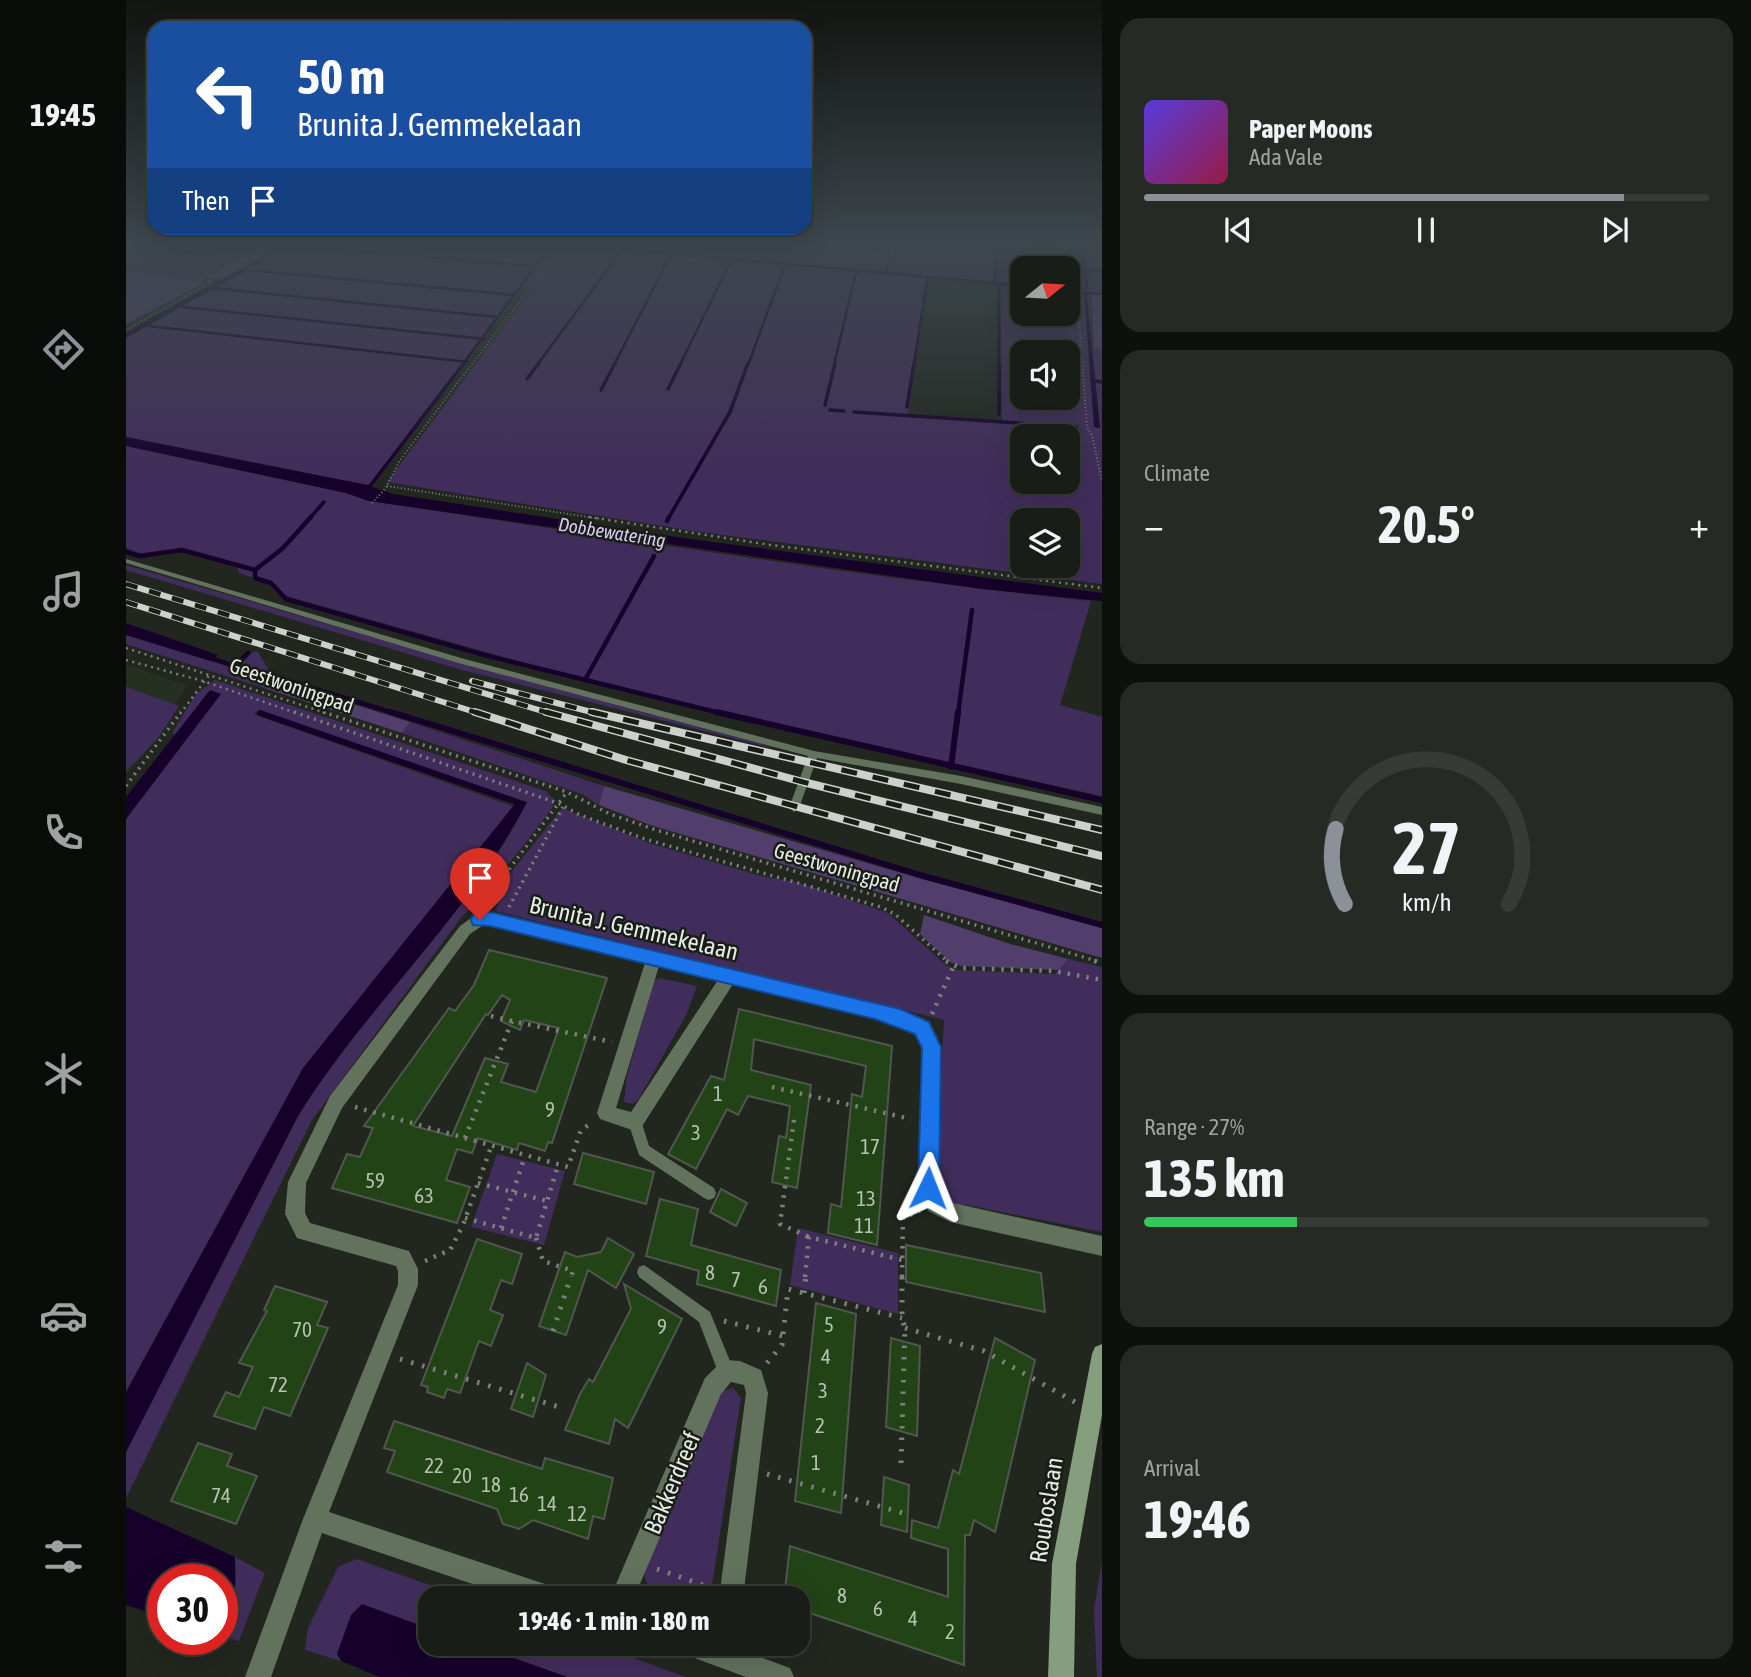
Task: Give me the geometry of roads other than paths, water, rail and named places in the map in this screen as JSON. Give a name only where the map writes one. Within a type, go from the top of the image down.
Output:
[{"type":"street","name":"Brunita J. Gemmekelaan","points":[[315,1519],[408,1285],[408,1269],[402,1258],[304,1231],[295,1214],[297,1182],[337,1102],[465,930],[480,920],[495,921],[900,1017],[922,1028],[932,1047],[928,1188],[935,1204],[950,1212],[1102,1246]]},
{"type":"street","points":[[654,958],[606,1113],[635,1122],[729,976]]},
{"type":"street","name":"Rouboslaan","points":[[1061,1677],[1064,1564],[1102,1354]]},
{"type":"street","points":[[726,1371],[740,1372],[753,1378],[757,1393],[732,1586]]},
{"type":"street","name":"Bakkerdreef","points":[[627,1586],[713,1387],[726,1371]]},
{"type":"street","points":[[258,1677],[315,1519],[515,1586]]},
{"type":"street","points":[[738,1656],[781,1677]]},
{"type":"lane","points":[[126,561],[458,660],[814,754],[961,780],[1102,811]]},
{"type":"lane","points":[[794,808],[814,754]]},
{"type":"lane","points":[[635,1122],[644,1150],[709,1193]]},
{"type":"lane","points":[[644,1272],[705,1317],[726,1371]]},
{"type":"water","points":[[146,321],[156,321],[126,338],[126,333]]},
{"type":"water","points":[[1086,321],[1090,321],[1100,428],[1094,427]]},
{"type":"water","name":"Dobbewatering","points":[[126,437],[367,485],[393,494],[690,539],[1102,593],[1102,601],[982,589],[369,501],[346,493],[126,446]]},
{"type":"water","points":[[126,623],[218,655],[211,661],[126,635]]},
{"type":"water","points":[[210,690],[221,694],[126,819],[126,797]]},
{"type":"water","points":[[518,800],[527,802],[475,885],[354,1037],[298,1116],[126,1452],[126,1392],[303,1068]]},
{"type":"water","points":[[126,1507],[235,1557],[235,1564],[147,1564],[147,1612],[126,1605]]},
{"type":"water","points":[[362,1604],[418,1625],[418,1656],[508,1656],[567,1677],[380,1677],[341,1661],[337,1654],[351,1615]]},
{"type":"waterway","points":[[317,321],[482,339]]},
{"type":"waterway","points":[[482,339],[495,321]]},
{"type":"waterway","points":[[537,365],[569,321]]},
{"type":"waterway","points":[[614,365],[636,321]]},
{"type":"waterway","points":[[680,365],[701,321]]},
{"type":"waterway","points":[[748,365],[764,321]]},
{"type":"waterway","points":[[834,365],[844,321]]},
{"type":"waterway","points":[[914,365],[921,321]]},
{"type":"waterway","points":[[999,321],[999,414]]},
{"type":"waterway","points":[[149,326],[465,362]]},
{"type":"waterway","points":[[465,362],[482,339]]},
{"type":"waterway","points":[[462,365],[465,362]]},
{"type":"waterway","points":[[370,486],[464,363]]},
{"type":"waterway","points":[[527,379],[539,363]]},
{"type":"waterway","points":[[601,390],[615,363]]},
{"type":"waterway","points":[[668,519],[730,412],[748,363]]},
{"type":"waterway","points":[[825,405],[835,363]]},
{"type":"waterway","points":[[907,407],[914,363]]},
{"type":"waterway","points":[[668,389],[680,365]]},
{"type":"waterway","points":[[1095,381],[1102,382]]},
{"type":"waterway","points":[[830,410],[844,411]]},
{"type":"waterway","points":[[854,412],[1032,424]]},
{"type":"waterway","points":[[309,519],[324,502]]},
{"type":"waterway","points":[[255,570],[282,549],[311,517]]},
{"type":"waterway","points":[[126,552],[139,556],[182,550],[255,570]]},
{"type":"waterway","name":"Dobbewatering","points":[[585,680],[654,556]]},
{"type":"waterway","points":[[255,570],[255,578],[271,583],[286,599],[488,656],[585,680]]},
{"type":"waterway","points":[[958,714],[972,610]]},
{"type":"waterway","points":[[214,659],[234,666],[248,653]]},
{"type":"waterway","points":[[276,677],[397,714]]},
{"type":"waterway","points":[[585,680],[724,714]]},
{"type":"waterway","points":[[391,712],[920,875],[1102,925]]},
{"type":"waterway","points":[[716,712],[951,766]]},
{"type":"waterway","points":[[951,766],[958,712]]},
{"type":"waterway","points":[[263,714],[260,713],[517,802]]},
{"type":"waterway","points":[[951,766],[1102,800]]},
{"type":"railway","points":[[126,584],[552,714]]},
{"type":"railway","points":[[126,602],[481,714]]},
{"type":"railway","points":[[472,681],[599,714]]},
{"type":"railway","points":[[475,712],[626,760],[1102,890]]},
{"type":"railway","points":[[546,712],[803,782],[1102,856]]},
{"type":"railway","points":[[592,712],[1102,830]]}]
